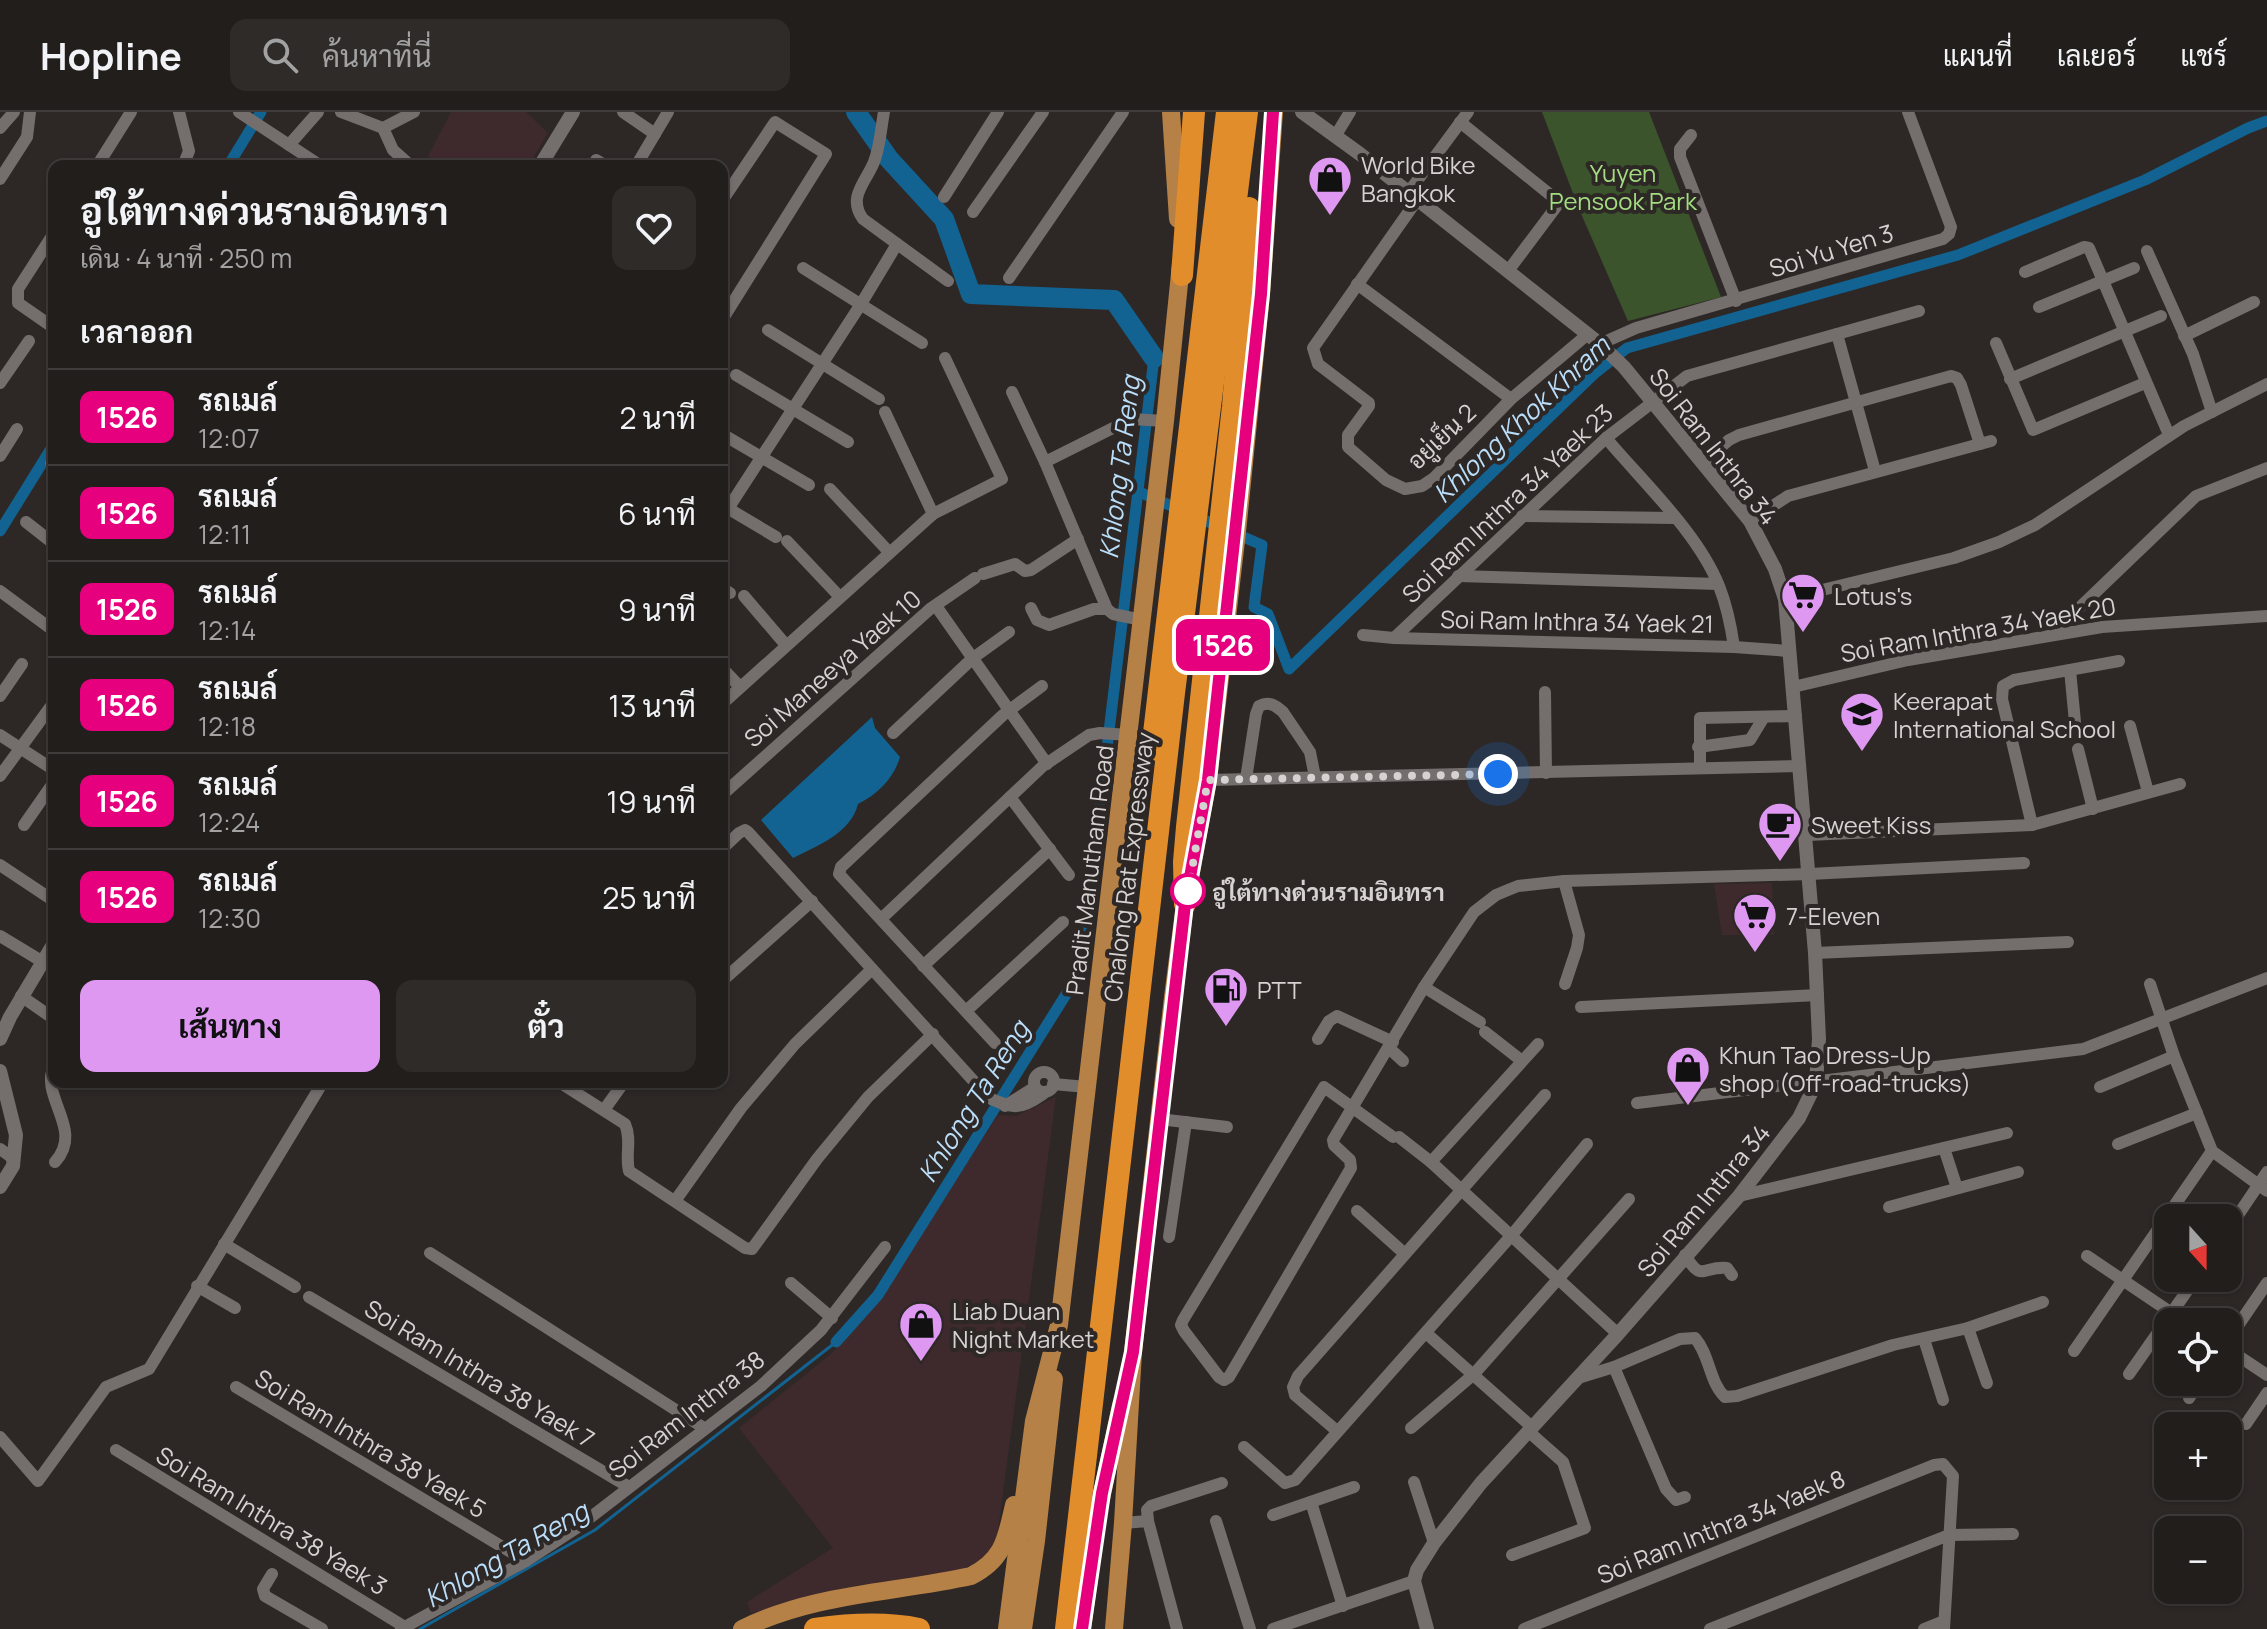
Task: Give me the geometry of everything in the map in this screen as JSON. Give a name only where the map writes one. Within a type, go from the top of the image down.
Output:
[{"type":"highway","points":[[1182,275],[1194,112]]},
{"type":"highway","name":"Chalong Rat Expressway","points":[[1051,1629],[1227,112]]},
{"type":"highway","points":[[1185,904],[1187,827],[1233,406],[1254,150],[1248,112]]},
{"type":"highway","name":"Chalong Rat Expressway","points":[[1066,1629],[1174,693],[1248,112]]},
{"type":"highway","points":[[815,1629],[870,1624],[919,1629]]},
{"type":"main road","name":"Pradit Manutham Road","points":[[1007,1629],[1034,1421],[1059,1325],[1087,1087],[1114,734],[1156,502],[1161,457],[1159,421],[1182,275],[1171,112]]},
{"type":"main road","points":[[1114,1629],[1133,1352],[1185,904],[1208,780],[1236,538],[1261,294],[1274,112]]},
{"type":"main road","points":[[1161,457],[1183,426],[1202,419],[1212,420],[1223,427],[1244,462]]},
{"type":"main road","points":[[1023,1629],[1036,1541],[1059,1325]]},
{"type":"main road","points":[[1082,1629],[1103,1487],[1133,1352]]},
{"type":"main road","points":[[742,1629],[757,1621],[815,1603],[853,1594],[952,1580],[971,1576],[988,1567],[1000,1552],[1006,1534],[1034,1421]]},
{"type":"street","points":[[0,128],[14,112]]},
{"type":"street","points":[[0,179],[27,137],[30,112]]},
{"type":"street","points":[[101,160],[131,112]]},
{"type":"street","points":[[179,112],[189,151],[185,160]]},
{"type":"street","points":[[239,112],[312,160]]},
{"type":"street","points":[[289,145],[318,112]]},
{"type":"street","points":[[341,112],[383,128],[393,150],[404,160]]},
{"type":"street","points":[[383,128],[414,112]]},
{"type":"street","points":[[544,160],[573,112]]},
{"type":"street","points":[[623,112],[655,134]]},
{"type":"street","points":[[640,160],[668,112]]},
{"type":"street","points":[[884,112],[874,161],[858,191],[857,210],[863,219],[948,281]]},
{"type":"street","points":[[944,197],[998,112]]},
{"type":"street","points":[[973,212],[1043,112]]},
{"type":"street","points":[[1009,278],[1123,112]]},
{"type":"street","name":"Soi Ram Inthra 34","points":[[1302,112],[1336,135],[1605,348],[1750,521],[1775,569],[1785,599],[1810,874],[1818,995],[1818,1062],[1816,1083],[1799,1118],[1739,1196],[1481,1483],[1434,1543],[1417,1570],[1414,1581]]},
{"type":"street","points":[[1336,135],[1350,112]]},
{"type":"street","name":"Soi Yu Yen 3","points":[[1605,348],[1636,328],[1943,239],[1951,227],[1908,112]]},
{"type":"street","points":[[1508,271],[1556,203],[1464,117],[1357,284],[1511,399],[1588,334]]},
{"type":"street","points":[[728,192],[775,122],[826,154],[728,310]]},
{"type":"street","points":[[1691,135],[1680,149],[1681,160],[1736,301]]},
{"type":"street","points":[[48,242],[16,297],[18,303],[48,324]]},
{"type":"street","points":[[728,505],[793,411],[897,244]]},
{"type":"street","points":[[2025,272],[2089,248],[2169,435]]},
{"type":"street","points":[[2147,251],[2193,354],[2212,412]]},
{"type":"street","points":[[803,268],[922,343]]},
{"type":"street","points":[[2039,307],[2134,268]]},
{"type":"street","name":"อยู่เย็น 2","points":[[1357,284],[1313,348],[1318,364],[1369,403],[1348,435],[1348,447],[1386,480],[1399,488],[1411,489],[1428,483],[1511,399]]},
{"type":"street","points":[[2184,336],[2254,302]]},
{"type":"street","name":"Soi Ram Inthra 34 Yaek 23","points":[[1394,638],[1606,438],[1687,376],[1919,311]]},
{"type":"street","points":[[2010,379],[2161,316]]},
{"type":"street","points":[[768,330],[879,399]]},
{"type":"street","points":[[1837,334],[1875,471]]},
{"type":"street","points":[[0,383],[29,341]]},
{"type":"street","points":[[1996,343],[2033,430],[2145,383]]},
{"type":"street","points":[[728,698],[933,514],[1002,479],[945,358]]},
{"type":"street","points":[[736,375],[848,442]]},
{"type":"street","points":[[1703,462],[1739,435],[1951,376],[1957,378],[1986,442],[1788,496],[1750,521]]},
{"type":"street","points":[[1785,599],[1954,558],[1999,542],[2035,525],[2169,435],[2267,384]]},
{"type":"street","points":[[1012,392],[1110,612]]},
{"type":"street","points":[[885,412],[933,514]]},
{"type":"street","points":[[1045,462],[1131,419],[1159,421]]},
{"type":"street","points":[[0,456],[17,429]]},
{"type":"street","points":[[728,438],[809,485]]},
{"type":"street","points":[[1606,438],[1697,547],[1718,584],[1729,614],[1734,647]]},
{"type":"street","points":[[2052,634],[2196,496],[2267,468]]},
{"type":"street","points":[[830,489],[889,552]]},
{"type":"street","points":[[728,513],[781,539],[839,596]]},
{"type":"street","points":[[1522,516],[1674,518]]},
{"type":"street","points":[[26,522],[48,539]]},
{"type":"street","name":"Soi Maneeya Yaek 10","points":[[728,790],[936,606],[979,576],[1015,564],[1025,571],[1031,570],[1078,539]]},
{"type":"street","points":[[1458,576],[1718,584]]},
{"type":"street","points":[[1,594],[48,627]]},
{"type":"street","points":[[744,596],[785,644]]},
{"type":"street","points":[[936,606],[1047,764]]},
{"type":"street","points":[[1031,608],[1037,620],[1049,625],[1057,625],[1094,609],[1136,619]]},
{"type":"street","name":"Soi Ram Inthra 34 Yaek 20","points":[[1793,687],[1908,660],[2052,634],[2102,627],[2267,616]]},
{"type":"street","points":[[893,733],[973,658],[1009,632]]},
{"type":"street","name":"Soi Ram Inthra 34 Yaek 21","points":[[1363,635],[1789,651]]},
{"type":"street","points":[[2032,825],[2001,692],[2003,686],[2014,680],[2119,661]]},
{"type":"street","points":[[0,696],[22,664]]},
{"type":"street","points":[[2070,670],[2075,722]]},
{"type":"street","points":[[728,674],[740,687]]},
{"type":"street","points":[[995,1043],[839,874],[841,867],[1008,711],[1042,686]]},
{"type":"street","points":[[1545,692],[1546,773]]},
{"type":"street","points":[[1246,779],[1256,714],[1259,706],[1265,703],[1283,712],[1310,752],[1315,777]]},
{"type":"street","points":[[0,776],[48,710]]},
{"type":"street","points":[[1700,767],[1700,718],[1796,716]]},
{"type":"street","points":[[1698,747],[1750,740],[1764,717]]},
{"type":"street","points":[[2130,726],[2148,792]]},
{"type":"street","points":[[881,919],[1047,764],[1089,735],[1114,734]]},
{"type":"street","points":[[0,735],[48,766]]},
{"type":"street","points":[[2078,749],[2093,809]]},
{"type":"street","points":[[1208,780],[1800,766]]},
{"type":"street","points":[[1807,835],[2032,825],[2180,784]]},
{"type":"street","points":[[24,825],[48,791]]},
{"type":"street","points":[[1010,797],[1069,875]]},
{"type":"street","points":[[728,843],[745,830],[989,1098],[1010,1107],[1039,1090],[1050,1090],[1052,1076],[1043,1071],[1036,1075],[1039,1090]]},
{"type":"street","points":[[923,966],[1050,849]]},
{"type":"street","points":[[1618,1334],[1431,1162],[1396,1137],[1352,1107],[1324,1087],[1181,1325],[1219,1377],[1224,1380],[1229,1377],[1351,1168],[1349,1158],[1333,1141],[1352,1107],[1391,1045],[1424,987],[1474,912],[1496,895],[1518,886],[1564,881],[1810,874],[2024,863]]},
{"type":"street","points":[[0,865],[48,897]]},
{"type":"street","points":[[1564,881],[1579,935],[1565,984]]},
{"type":"street","points":[[728,976],[812,901]]},
{"type":"street","points":[[966,1011],[1063,922]]},
{"type":"street","points":[[0,936],[43,962]]},
{"type":"street","points":[[1815,953],[2068,942]]},
{"type":"street","points":[[0,1038],[21,996],[48,953]]},
{"type":"street","points":[[675,1201],[750,1097],[795,1044],[872,969]]},
{"type":"street","points":[[1637,1103],[2083,1049],[2267,978]]},
{"type":"street","points":[[2150,984],[2174,1056],[2212,1151],[2262,1188]]},
{"type":"street","points":[[1424,987],[1483,1027],[1522,1061]]},
{"type":"street","points":[[1581,1007],[1818,995]]},
{"type":"street","points":[[21,996],[48,1015]]},
{"type":"street","points":[[1318,1039],[1329,1021],[1337,1016],[1391,1045],[1403,1061]]},
{"type":"street","points":[[569,1088],[625,1124],[629,1171],[745,1248],[752,1249],[817,1159],[851,1118],[933,1034]]},
{"type":"street","points":[[1431,1162],[1538,1044]]},
{"type":"street","points":[[2100,1087],[2174,1056]]},
{"type":"street","points":[[0,1071],[16,1135],[13,1166],[0,1187]]},
{"type":"street","points":[[1053,1084],[1087,1087]]},
{"type":"street","points":[[53,1088],[66,1133],[66,1146],[55,1162]]},
{"type":"street","points":[[0,1437],[38,1481],[106,1387],[149,1369],[319,1088]]},
{"type":"street","points":[[604,1110],[620,1088]]},
{"type":"street","points":[[1337,1431],[1295,1395],[1293,1387],[1298,1376],[1545,1095]]},
{"type":"street","points":[[2118,1144],[2197,1113]]},
{"type":"street","points":[[1159,1119],[1227,1127]]},
{"type":"street","points":[[1169,1237],[1186,1122]]},
{"type":"street","points":[[1739,1196],[2007,1133]]},
{"type":"street","points":[[1244,1447],[1290,1484],[1511,1236],[1587,1144]]},
{"type":"street","points":[[1944,1148],[1957,1188]]},
{"type":"street","points":[[0,1149],[14,1159]]},
{"type":"street","points":[[2074,1351],[2212,1151]]},
{"type":"street","points":[[1889,1207],[2018,1172]]},
{"type":"street","points":[[2242,1213],[2262,1188],[2267,1172]]},
{"type":"street","points":[[1411,1428],[1474,1374],[1629,1199]]},
{"type":"street","points":[[1357,1211],[1405,1254]]},
{"type":"street","points":[[224,1244],[295,1287]]},
{"type":"street","name":"Soi Ram Inthra 38","points":[[403,1628],[526,1561],[578,1527],[761,1386],[832,1318],[885,1247]]},
{"type":"street","points":[[430,1253],[704,1428]]},
{"type":"street","points":[[1685,1255],[1700,1273],[1722,1267],[1732,1275]]},
{"type":"street","points":[[2087,1256],[2164,1308]]},
{"type":"street","points":[[791,1283],[832,1318]]},
{"type":"street","points":[[2242,1320],[2267,1283]]},
{"type":"street","points":[[197,1286],[235,1308]]},
{"type":"street","name":"Soi Ram Inthra 38 Yaek 7","points":[[309,1297],[629,1487]]},
{"type":"street","points":[[1578,1378],[1614,1367],[1680,1339],[1695,1338],[1702,1346],[1718,1390],[1725,1397],[1737,1396],[1893,1345],[1968,1328],[2043,1302]]},
{"type":"street","points":[[1968,1328],[1987,1383]]},
{"type":"street","points":[[1426,1333],[1474,1374],[1563,1462],[1585,1528],[1512,1555]]},
{"type":"street","points":[[1924,1339],[1943,1400]]},
{"type":"street","points":[[2129,1374],[2154,1340]]},
{"type":"street","points":[[2242,1358],[2267,1375]]},
{"type":"street","points":[[1614,1367],[1666,1489],[1676,1500],[1685,1497]]},
{"type":"street","name":"Soi Ram Inthra 38 Yaek 5","points":[[236,1387],[526,1561]]},
{"type":"street","points":[[2246,1424],[2267,1393]]},
{"type":"street","name":"Soi Ram Inthra 38 Yaek 3","points":[[116,1450],[403,1628]]},
{"type":"street","name":"Soi Ram Inthra 34 Yaek 8","points":[[1524,1629],[1934,1465],[1943,1464],[1953,1476],[1949,1535]]},
{"type":"street","points":[[1414,1482],[1434,1543]]},
{"type":"street","points":[[1177,1629],[1147,1510],[1151,1506],[1222,1483]]},
{"type":"street","points":[[1273,1515],[1354,1487]]},
{"type":"street","points":[[1311,1502],[1343,1606]]},
{"type":"street","points":[[1123,1523],[1148,1521]]},
{"type":"street","points":[[1216,1521],[1250,1629]]},
{"type":"street","points":[[1710,1629],[1949,1535],[2013,1534]]},
{"type":"street","points":[[1924,1629],[1944,1625],[1949,1535]]},
{"type":"street","points":[[272,1574],[263,1589],[265,1596],[322,1629]]},
{"type":"street","points":[[1273,1629],[1414,1581],[1427,1629]]},
{"type":"shaded area","points":[[451,112],[526,112],[548,133],[532,160],[434,160],[428,156]]},
{"type":"shaded area","points":[[1772,883],[1774,935],[1722,935],[1714,884]]},
{"type":"shaded area","name":"Liab Duan Night Market","points":[[1056,1097],[996,1545],[987,1560],[971,1569],[820,1594],[751,1613],[747,1602],[833,1548],[739,1428],[831,1354],[880,1301],[998,1115],[1016,1116]]},
{"type":"green space","name":"Yuyen Pensook Park","points":[[1542,112],[1649,112],[1721,297],[1628,321],[1579,209]]},
{"type":"water","points":[[872,717],[875,728],[900,757],[894,772],[878,790],[858,804],[841,831],[793,858],[761,820]]},
{"type":"waterway","points":[[232,160],[261,112]]},
{"type":"waterway","points":[[856,112],[889,159],[944,219],[971,294],[1114,300],[1154,358]]},
{"type":"waterway","name":"Khlong Khok Khram","points":[[1137,491],[1262,545],[1254,607],[1268,614],[1289,669],[1594,374],[1627,348],[1958,255],[2145,180],[2267,121]]},
{"type":"waterway","name":"Khlong Ta Reng","points":[[836,1342],[878,1295],[1080,972],[1154,358]]},
{"type":"waterway","points":[[0,531],[48,454]]},
{"type":"waterway","name":"Khlong Ta Reng","points":[[420,1629],[595,1530],[836,1342]]},
{"type":"bus line","name":"1526","points":[[1082,1629],[1105,1474],[1133,1352],[1185,904],[1208,780],[1261,294],[1273,112]]},
{"type":"place","name":"World Bike Bangkok","points":[[1330,217]]},
{"type":"place","name":"Lotus's","points":[[1803,634]]},
{"type":"place","name":"Keerapat International School","points":[[1862,753]]},
{"type":"place","name":"Sweet Kiss","points":[[1780,863]]},
{"type":"place","name":"อู่ใต้ทางด่วนรามอินทรา","points":[[1188,891]]},
{"type":"place","name":"7-Eleven","points":[[1755,954]]},
{"type":"place","name":"PTT","points":[[1226,1028]]},
{"type":"place","name":"Khun Tao Dress-Up shop (Off-road-trucks)","points":[[1688,1107]]},
{"type":"place","name":"Liab Duan Night Market","points":[[921,1363]]},
{"type":"route","points":[[1188,891],[1208,780],[1498,774]]}]
